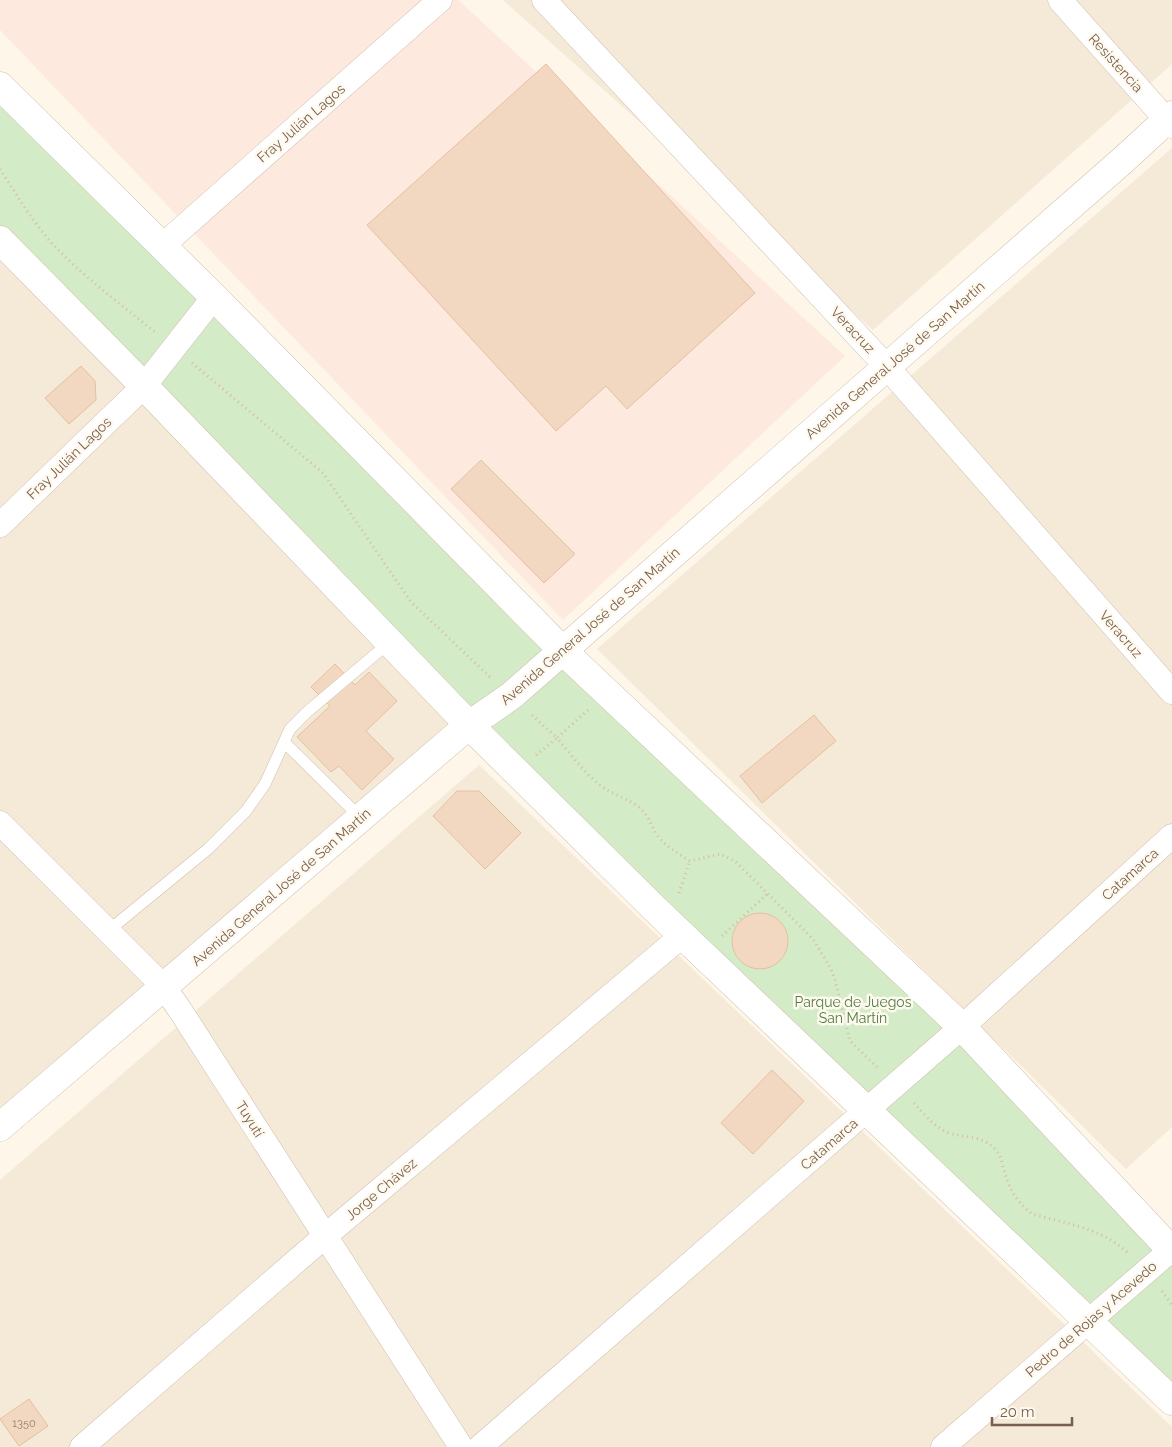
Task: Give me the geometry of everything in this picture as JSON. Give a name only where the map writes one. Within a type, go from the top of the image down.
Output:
[{"type":"main road","points":[[0,86],[214,298],[563,651],[962,1027],[1172,1250]]},
{"type":"main road","name":"Avenida General José de San Martín","points":[[0,1127],[469,725],[511,696],[1170,120]]},
{"type":"main road","points":[[0,240],[144,386],[469,725],[683,935],[1172,1401]]},
{"type":"street","name":"Fray Julián Lagos","points":[[162,246],[440,0]]},
{"type":"street","name":"Veracruz","points":[[544,0],[887,367],[1172,692]]},
{"type":"street","name":"Resistencia","points":[[1060,0],[1170,120]]},
{"type":"street","name":"Fray Julián Lagos","points":[[0,525],[144,386],[214,298]]},
{"type":"street","name":"Tuyutí","points":[[0,823],[164,987],[460,1447]]},
{"type":"street","name":"Catamarca","points":[[480,1447],[897,1085],[1172,836]]},
{"type":"street","name":"Jorge Chávez","points":[[82,1447],[324,1237],[683,935]]},
{"type":"street","name":"Pedro de Rojas y Acevedo","points":[[944,1447],[1172,1250]]},
{"type":"lane","points":[[108,931],[208,849],[246,811],[264,784],[290,729],[307,712],[390,642]]},
{"type":"lane","points":[[284,742],[362,818]]},
{"type":"path","points":[[0,169],[30,216],[50,241],[79,269],[323,473],[411,602],[557,738],[600,786],[619,798],[639,807],[650,819],[656,834],[667,846],[690,861],[720,854],[734,860],[813,939],[835,980],[850,1041],[897,1085],[934,1125],[949,1133],[984,1140],[996,1149],[1002,1159],[1007,1182],[1015,1197],[1025,1209],[1032,1214],[1089,1228],[1107,1237],[1147,1271],[1172,1305]]},
{"type":"path","points":[[557,738],[607,692]]},
{"type":"path","points":[[678,895],[690,861]]},
{"type":"path","points":[[720,937],[767,894]]},
{"type":"shaded area","points":[[0,0],[458,0],[845,356],[563,620],[0,30]]},
{"type":"shaded area","points":[[503,0],[1172,0],[1172,64],[873,330]]},
{"type":"shaded area","points":[[1172,148],[1172,1127],[1126,1169],[597,649]]},
{"type":"shaded area","points":[[0,253],[469,725],[0,1131]]},
{"type":"shaded area","points":[[479,765],[1172,1427],[1172,1447],[0,1447],[0,1180]]},
{"type":"green space","name":"Parque de Juegos San Martín","points":[[0,86],[1172,1251],[1172,1401],[656,910],[0,240]]},
{"type":"building","points":[[546,64],[755,293],[627,409],[606,386],[556,431],[367,225]]},
{"type":"building","points":[[81,366],[95,381],[96,400],[69,424],[45,398]]},
{"type":"building","points":[[481,460],[575,554],[544,583],[451,489]]},
{"type":"building","points":[[335,664],[355,685],[369,672],[397,701],[366,731],[394,759],[362,790],[339,766],[331,772],[297,737],[330,706],[311,687]]},
{"type":"building","points":[[814,715],[836,741],[762,803],[740,776]]},
{"type":"building","points":[[457,791],[479,791],[521,833],[485,869],[433,816]]},
{"type":"building","points":[[760,913],[771,915],[780,921],[786,930],[788,941],[786,952],[780,961],[771,967],[760,969],[749,967],[740,961],[734,952],[732,941],[734,930],[740,921],[749,915]]},
{"type":"building","points":[[772,1070],[804,1101],[753,1154],[721,1123]]},
{"type":"building","points":[[29,1399],[48,1426],[19,1446],[0,1419]]}]
